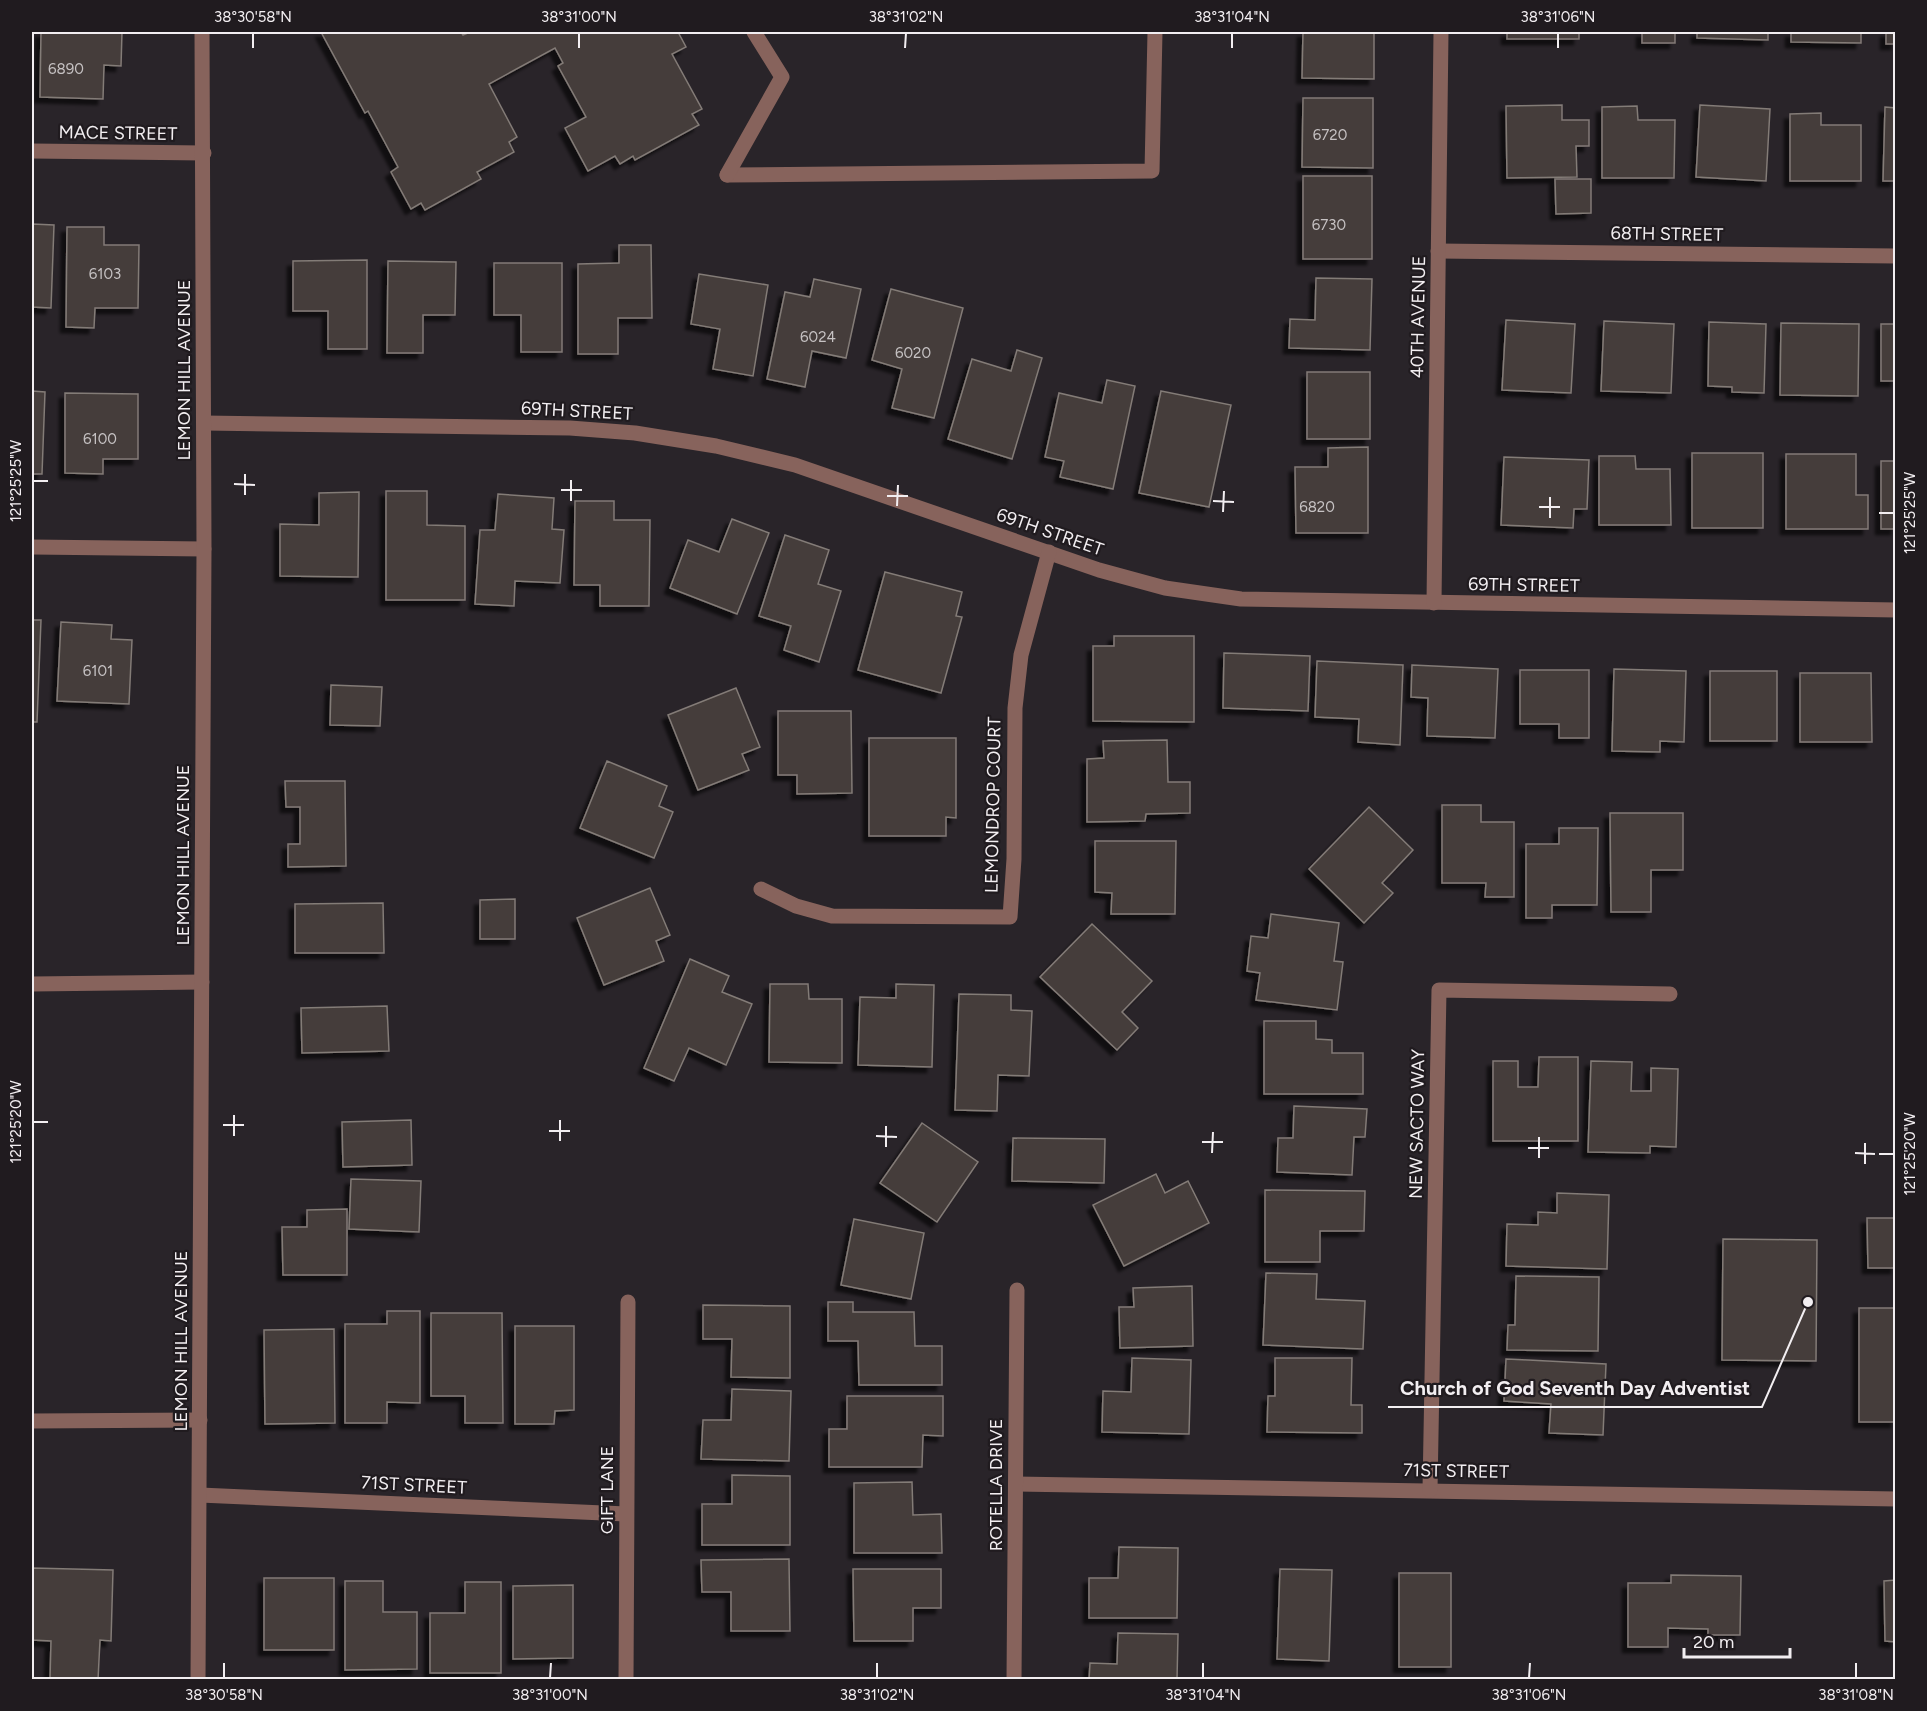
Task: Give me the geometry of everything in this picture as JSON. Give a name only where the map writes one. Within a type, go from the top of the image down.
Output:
[{"type":"street","name":"LEMON HILL AVENUE","points":[[198,1680],[204,549],[202,32]]},
{"type":"street","points":[[754,32],[782,77],[727,175],[1152,171],[1155,32]]},
{"type":"street","name":"40TH AVENUE","points":[[1434,603],[1441,32]]},
{"type":"street","name":"MACE STREET","points":[[32,151],[204,153]]},
{"type":"street","name":"68TH STREET","points":[[1438,251],[1896,256]]},
{"type":"street","name":"69TH STREET","points":[[204,423],[570,428],[635,433],[716,446],[795,465],[1099,570],[1165,588],[1242,599],[1896,610]]},
{"type":"street","points":[[32,547],[204,549]]},
{"type":"street","name":"LEMONDROP COURT","points":[[761,890],[796,906],[832,916],[1010,917],[1014,859],[1015,708],[1021,655],[1049,552]]},
{"type":"street","points":[[32,984],[201,982]]},
{"type":"street","name":"NEW SACTO WAY","points":[[1430,1491],[1439,990],[1671,994]]},
{"type":"street","name":"ROTELLA DRIVE","points":[[1014,1680],[1017,1290]]},
{"type":"street","name":"GIFT LANE","points":[[626,1680],[628,1302]]},
{"type":"street","points":[[32,1421],[200,1420]]},
{"type":"street","name":"71ST STREET","points":[[1016,1484],[1896,1499]]},
{"type":"street","name":"71ST STREET","points":[[200,1495],[626,1514]]},
{"type":"building","points":[[41,32],[122,32],[121,66],[104,65],[103,99],[40,97]]},
{"type":"building","points":[[321,32],[461,32],[463,35],[470,32],[678,32],[686,47],[672,54],[702,109],[692,114],[699,125],[635,160],[633,156],[620,164],[615,156],[588,171],[565,128],[586,117],[558,66],[563,63],[555,48],[489,84],[517,137],[509,142],[514,152],[477,172],[481,179],[425,210],[421,203],[411,209],[391,172],[398,167],[368,111],[365,113]]},
{"type":"building","points":[[1303,32],[1374,32],[1374,79],[1302,78]]},
{"type":"building","points":[[1507,32],[1579,32],[1579,39],[1507,39]]},
{"type":"building","points":[[1642,32],[1675,32],[1675,43],[1642,43]]},
{"type":"building","points":[[1697,32],[1768,32],[1768,40],[1697,38]]},
{"type":"building","points":[[1791,32],[1861,32],[1861,43],[1791,42]]},
{"type":"building","points":[[1886,32],[1896,32],[1896,44],[1886,44]]},
{"type":"building","points":[[1303,98],[1373,98],[1373,168],[1302,167]]},
{"type":"building","points":[[1562,105],[1562,120],[1589,120],[1589,146],[1576,146],[1577,177],[1507,178],[1506,106]]},
{"type":"building","points":[[1700,105],[1770,109],[1766,181],[1696,177]]},
{"type":"building","points":[[1637,106],[1638,120],[1675,120],[1674,178],[1602,178],[1602,107]]},
{"type":"building","points":[[1885,107],[1896,108],[1896,181],[1883,181]]},
{"type":"building","points":[[1821,113],[1821,125],[1861,125],[1861,181],[1790,181],[1790,114]]},
{"type":"building","points":[[1303,176],[1372,176],[1372,259],[1303,259]]},
{"type":"building","points":[[1555,179],[1591,179],[1591,213],[1556,214]]},
{"type":"building","points":[[32,224],[54,225],[51,308],[32,307]]},
{"type":"building","points":[[67,227],[104,227],[104,245],[139,245],[138,308],[95,308],[94,328],[66,327]]},
{"type":"building","points":[[619,245],[651,245],[652,318],[618,318],[618,354],[578,354],[578,264],[619,263]]},
{"type":"building","points":[[367,260],[367,349],[328,349],[328,311],[293,311],[293,261]]},
{"type":"building","points":[[388,261],[456,262],[455,315],[423,315],[423,353],[387,353]]},
{"type":"building","points":[[494,263],[562,263],[562,352],[521,352],[521,315],[494,315]]},
{"type":"building","points":[[699,274],[768,285],[753,376],[713,369],[720,329],[691,324]]},
{"type":"building","points":[[1316,278],[1372,279],[1370,350],[1289,348],[1290,319],[1315,320]]},
{"type":"building","points":[[814,279],[861,289],[846,358],[812,351],[805,387],[767,379],[785,292],[810,297]]},
{"type":"building","points":[[891,289],[963,308],[934,418],[892,408],[902,369],[872,360]]},
{"type":"building","points":[[1506,320],[1575,324],[1571,393],[1502,390]]},
{"type":"building","points":[[1604,321],[1674,324],[1671,393],[1601,391]]},
{"type":"building","points":[[1709,322],[1766,324],[1764,393],[1732,392],[1732,387],[1708,386]]},
{"type":"building","points":[[1781,323],[1859,324],[1858,396],[1780,395]]},
{"type":"building","points":[[1881,324],[1896,324],[1896,381],[1881,381]]},
{"type":"building","points":[[1017,350],[1042,358],[1012,459],[948,439],[972,359],[1011,371]]},
{"type":"building","points":[[1307,372],[1370,372],[1370,439],[1307,439]]},
{"type":"building","points":[[1107,380],[1135,386],[1113,489],[1060,477],[1064,461],[1045,457],[1059,393],[1102,403]]},
{"type":"building","points":[[32,391],[45,392],[42,474],[32,474]]},
{"type":"building","points":[[1161,391],[1231,405],[1209,507],[1139,493]]},
{"type":"building","points":[[65,393],[138,394],[138,459],[103,459],[103,474],[65,473]]},
{"type":"building","points":[[1368,447],[1368,533],[1296,533],[1295,467],[1328,467],[1328,448]]},
{"type":"building","points":[[1692,453],[1763,453],[1763,528],[1692,528]]},
{"type":"building","points":[[1786,454],[1856,454],[1856,495],[1868,495],[1868,529],[1786,529]]},
{"type":"building","points":[[1599,456],[1635,456],[1636,469],[1670,469],[1671,525],[1599,525]]},
{"type":"building","points":[[1504,457],[1589,460],[1587,509],[1574,509],[1573,528],[1501,525]]},
{"type":"building","points":[[1881,461],[1896,461],[1896,529],[1881,529]]},
{"type":"building","points":[[386,491],[427,491],[427,525],[465,526],[465,600],[386,600]]},
{"type":"building","points":[[359,492],[358,577],[280,576],[280,524],[319,525],[319,493]]},
{"type":"building","points":[[498,494],[554,498],[552,529],[564,530],[560,583],[515,581],[514,606],[475,604],[480,530],[495,530]]},
{"type":"building","points":[[575,501],[614,501],[614,520],[650,520],[649,606],[600,606],[600,585],[574,585]]},
{"type":"building","points":[[732,519],[769,533],[737,614],[670,588],[688,540],[719,552]]},
{"type":"building","points":[[785,535],[829,550],[818,584],[841,591],[819,662],[784,650],[791,626],[759,616]]},
{"type":"building","points":[[885,572],[962,592],[956,616],[962,617],[941,693],[858,670]]},
{"type":"building","points":[[32,620],[41,620],[37,722],[32,722]]},
{"type":"building","points":[[61,622],[112,625],[111,639],[132,640],[129,704],[57,701]]},
{"type":"building","points":[[1114,636],[1194,636],[1194,722],[1093,721],[1093,646],[1114,646]]},
{"type":"building","points":[[1224,653],[1310,656],[1308,711],[1223,708]]},
{"type":"building","points":[[1317,661],[1403,665],[1400,745],[1358,742],[1359,719],[1315,717]]},
{"type":"building","points":[[1412,665],[1498,669],[1495,738],[1427,736],[1428,698],[1411,697]]},
{"type":"building","points":[[1614,669],[1686,671],[1684,742],[1660,741],[1660,752],[1612,751]]},
{"type":"building","points":[[1520,670],[1589,670],[1589,738],[1559,738],[1559,724],[1520,724]]},
{"type":"building","points":[[1710,671],[1777,671],[1777,741],[1710,741]]},
{"type":"building","points":[[1800,673],[1871,673],[1872,742],[1800,742]]},
{"type":"building","points":[[331,685],[382,687],[380,726],[330,725]]},
{"type":"building","points":[[736,688],[760,747],[742,754],[749,770],[698,790],[668,715]]},
{"type":"building","points":[[778,711],[851,711],[852,793],[797,794],[797,775],[778,775]]},
{"type":"building","points":[[869,738],[956,738],[956,818],[946,817],[946,836],[869,836]]},
{"type":"building","points":[[1167,740],[1168,782],[1190,782],[1190,813],[1146,814],[1145,821],[1087,822],[1087,759],[1104,758],[1103,741]]},
{"type":"building","points":[[607,761],[667,786],[659,806],[673,812],[654,858],[580,828]]},
{"type":"building","points":[[285,781],[345,781],[346,866],[288,867],[288,844],[300,844],[300,807],[286,807]]},
{"type":"building","points":[[1442,805],[1481,805],[1481,822],[1514,822],[1514,897],[1485,897],[1486,883],[1442,883]]},
{"type":"building","points":[[1369,807],[1413,850],[1382,883],[1393,893],[1364,923],[1309,869]]},
{"type":"building","points":[[1610,813],[1683,813],[1683,870],[1651,870],[1651,912],[1611,912]]},
{"type":"building","points":[[1559,828],[1598,828],[1597,905],[1552,905],[1552,918],[1526,918],[1526,844],[1559,844]]},
{"type":"building","points":[[1095,841],[1176,841],[1175,914],[1111,914],[1112,893],[1095,892]]},
{"type":"building","points":[[650,888],[670,935],[656,941],[664,961],[604,985],[577,918]]},
{"type":"building","points":[[515,899],[515,939],[480,939],[480,900]]},
{"type":"building","points":[[383,903],[384,953],[295,953],[295,904]]},
{"type":"building","points":[[1271,914],[1339,923],[1334,961],[1343,962],[1337,1010],[1256,1000],[1260,973],[1247,971],[1251,936],[1268,938]]},
{"type":"building","points":[[1092,924],[1152,981],[1122,1012],[1138,1028],[1117,1050],[1040,977]]},
{"type":"building","points":[[690,959],[729,976],[722,992],[752,1004],[726,1065],[689,1048],[674,1081],[644,1068]]},
{"type":"building","points":[[770,984],[808,984],[809,999],[842,999],[842,1063],[769,1062]]},
{"type":"building","points":[[896,984],[934,985],[932,1067],[858,1065],[860,997],[896,998]]},
{"type":"building","points":[[959,994],[1011,995],[1011,1010],[1032,1011],[1029,1076],[998,1075],[997,1111],[955,1110]]},
{"type":"building","points":[[387,1006],[389,1051],[302,1053],[301,1008]]},
{"type":"building","points":[[1264,1021],[1316,1021],[1316,1039],[1332,1040],[1332,1053],[1363,1053],[1363,1094],[1264,1094]]},
{"type":"building","points":[[1539,1057],[1578,1057],[1578,1141],[1493,1141],[1493,1061],[1518,1061],[1518,1087],[1538,1087]]},
{"type":"building","points":[[1591,1061],[1632,1062],[1631,1091],[1651,1091],[1651,1068],[1678,1069],[1676,1147],[1650,1146],[1650,1153],[1588,1152]]},
{"type":"building","points":[[1294,1106],[1367,1109],[1365,1137],[1354,1137],[1352,1175],[1277,1172],[1278,1138],[1293,1138]]},
{"type":"building","points":[[411,1120],[412,1165],[343,1167],[342,1122]]},
{"type":"building","points":[[922,1123],[978,1162],[937,1222],[880,1183]]},
{"type":"building","points":[[1013,1138],[1105,1139],[1104,1183],[1012,1181]]},
{"type":"building","points":[[1156,1174],[1165,1193],[1188,1181],[1209,1223],[1124,1266],[1093,1205]]},
{"type":"building","points":[[351,1179],[421,1181],[419,1232],[349,1229]]},
{"type":"building","points":[[1265,1190],[1365,1191],[1364,1231],[1320,1231],[1320,1262],[1265,1262]]},
{"type":"building","points":[[1557,1193],[1609,1195],[1607,1269],[1506,1266],[1507,1224],[1538,1225],[1538,1212],[1557,1213]]},
{"type":"building","points":[[347,1209],[347,1275],[283,1275],[282,1227],[307,1227],[307,1210]]},
{"type":"building","points":[[1867,1218],[1896,1218],[1896,1268],[1868,1268]]},
{"type":"building","points":[[854,1219],[924,1233],[911,1299],[841,1285]]},
{"type":"building","points":[[1723,1239],[1817,1240],[1816,1361],[1722,1360]]},
{"type":"building","points":[[1266,1273],[1317,1274],[1316,1299],[1365,1301],[1363,1349],[1263,1345]]},
{"type":"building","points":[[1516,1276],[1599,1277],[1598,1351],[1507,1350],[1508,1325],[1515,1325]]},
{"type":"building","points":[[1192,1286],[1193,1346],[1120,1348],[1119,1307],[1134,1307],[1133,1288]]},
{"type":"building","points":[[828,1302],[853,1302],[853,1312],[914,1312],[915,1346],[942,1346],[942,1385],[859,1385],[858,1341],[828,1341]]},
{"type":"building","points":[[703,1305],[790,1306],[790,1378],[731,1377],[732,1339],[703,1339]]},
{"type":"building","points":[[1859,1308],[1896,1308],[1896,1422],[1859,1422]]},
{"type":"building","points":[[387,1311],[420,1311],[420,1403],[387,1402],[387,1423],[345,1423],[345,1324],[387,1324]]},
{"type":"building","points":[[431,1313],[502,1313],[503,1423],[465,1423],[465,1396],[431,1396]]},
{"type":"building","points":[[515,1326],[574,1326],[574,1410],[555,1411],[554,1424],[515,1424]]},
{"type":"building","points":[[334,1329],[335,1423],[265,1424],[264,1330]]},
{"type":"building","points":[[1132,1358],[1191,1360],[1189,1434],[1102,1432],[1103,1391],[1131,1392]]},
{"type":"building","points":[[1275,1358],[1352,1358],[1351,1405],[1362,1405],[1362,1433],[1267,1432],[1268,1396],[1275,1396]]},
{"type":"building","points":[[1506,1359],[1606,1364],[1603,1435],[1549,1433],[1551,1404],[1504,1401]]},
{"type":"building","points":[[732,1389],[791,1391],[789,1461],[701,1459],[703,1420],[731,1420]]},
{"type":"building","points":[[847,1396],[943,1396],[943,1436],[923,1435],[922,1467],[829,1467],[829,1429],[847,1429]]},
{"type":"building","points":[[732,1475],[790,1476],[790,1545],[702,1545],[702,1504],[732,1504]]},
{"type":"building","points":[[912,1482],[913,1515],[941,1514],[942,1553],[854,1553],[854,1483]]},
{"type":"building","points":[[1119,1547],[1178,1548],[1177,1618],[1089,1618],[1089,1578],[1118,1578]]},
{"type":"building","points":[[789,1559],[790,1631],[731,1631],[731,1592],[702,1592],[701,1560]]},
{"type":"building","points":[[32,1568],[113,1570],[111,1641],[100,1640],[98,1680],[50,1680],[51,1641],[32,1640]]},
{"type":"building","points":[[853,1569],[941,1569],[941,1608],[913,1608],[913,1641],[854,1641]]},
{"type":"building","points":[[1280,1569],[1332,1570],[1329,1661],[1277,1659]]},
{"type":"building","points":[[1399,1573],[1451,1573],[1451,1667],[1399,1667]]},
{"type":"building","points":[[1671,1575],[1741,1576],[1740,1635],[1708,1635],[1708,1629],[1668,1628],[1668,1647],[1628,1647],[1628,1583],[1671,1583]]},
{"type":"building","points":[[264,1578],[334,1578],[334,1650],[264,1650]]},
{"type":"building","points":[[1896,1580],[1896,1642],[1885,1641],[1884,1581]]},
{"type":"building","points":[[345,1581],[383,1581],[383,1612],[417,1612],[417,1669],[345,1670]]},
{"type":"building","points":[[465,1582],[501,1582],[501,1673],[430,1673],[430,1613],[465,1613]]},
{"type":"building","points":[[573,1585],[573,1658],[513,1659],[513,1586]]},
{"type":"building","points":[[1118,1633],[1178,1634],[1177,1680],[1089,1680],[1090,1663],[1117,1664]]},
{"type":"place","name":"Church of God Seventh Day Adventist","points":[[1808,1302]]}]
